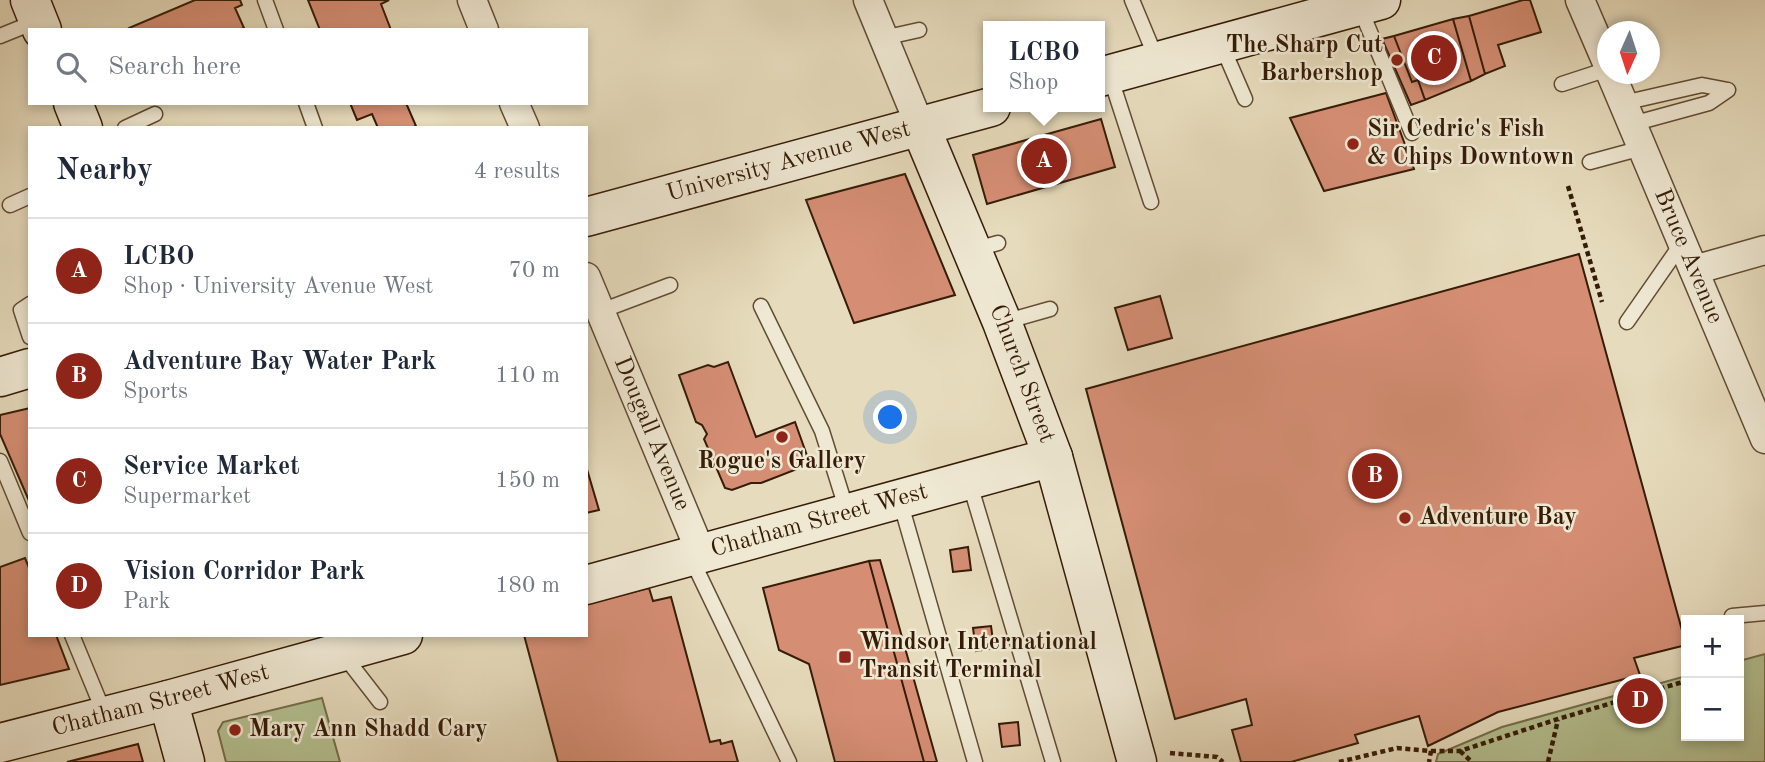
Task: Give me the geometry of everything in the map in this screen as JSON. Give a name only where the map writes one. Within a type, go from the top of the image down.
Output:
[{"type":"street","points":[[472,0],[483,28]]},
{"type":"street","name":"Church Street","points":[[868,0],[920,126],[985,246],[1002,322],[1053,457],[1154,757]]},
{"type":"street","points":[[1580,0],[1597,41]]},
{"type":"street","points":[[1105,76],[1366,2]]},
{"type":"street","name":"Bruce Avenue","points":[[1615,84],[1765,439]]},
{"type":"street","points":[[74,105],[82,126]]},
{"type":"street","points":[[515,105],[523,126]]},
{"type":"street","name":"University Avenue West","points":[[588,216],[983,109]]},
{"type":"street","points":[[1694,270],[1765,250]]},
{"type":"street","name":"Dougall Avenue","points":[[595,307],[696,554]]},
{"type":"street","points":[[0,377],[28,369]]},
{"type":"street","name":"Chatham Street West","points":[[588,584],[1053,457]]},
{"type":"street","name":"Chatham Street West","points":[[0,743],[168,700],[297,649],[341,652],[396,637]]},
{"type":"street","points":[[168,700],[185,762]]},
{"type":"lane","points":[[265,0],[275,28]]},
{"type":"lane","points":[[1132,0],[1157,61]]},
{"type":"lane","points":[[1366,2],[1412,134]]},
{"type":"lane","points":[[0,36],[37,17]]},
{"type":"lane","points":[[883,38],[919,30]]},
{"type":"lane","points":[[1222,44],[1245,99]]},
{"type":"lane","points":[[1562,84],[1597,71]]},
{"type":"lane","points":[[1105,76],[1151,201]]},
{"type":"lane","points":[[1590,162],[1633,125],[1702,85],[1728,90],[1709,103],[1633,125]]},
{"type":"lane","points":[[307,105],[315,126]]},
{"type":"lane","points":[[129,126],[155,114]]},
{"type":"lane","points":[[10,205],[28,197]]},
{"type":"lane","points":[[1627,322],[1682,243]]},
{"type":"lane","points":[[595,307],[670,285]]},
{"type":"lane","points":[[28,305],[21,310],[28,331]]},
{"type":"lane","points":[[761,306],[822,431],[847,513]]},
{"type":"lane","points":[[1002,322],[1050,309]]},
{"type":"lane","points":[[0,461],[28,528]]},
{"type":"lane","points":[[969,480],[1054,762]]},
{"type":"lane","points":[[900,499],[975,762]]},
{"type":"lane","points":[[696,554],[789,762]]},
{"type":"lane","points":[[1743,615],[1765,613]]},
{"type":"lane","points":[[73,637],[106,716]]},
{"type":"lane","points":[[341,652],[380,702]]},
{"type":"path","points":[[1568,186],[1602,302]]},
{"type":"path","points":[[1339,762],[1397,748],[1460,751],[1681,682]]},
{"type":"path","points":[[1548,762],[1558,719]]},
{"type":"path","points":[[1429,762],[1430,751]]},
{"type":"path","points":[[1460,751],[1472,762]]},
{"type":"path","points":[[1154,757],[1217,757],[1223,762]]},
{"type":"green space","points":[[1765,654],[1765,762],[1436,762],[1438,754],[1502,727],[1681,677],[1681,741],[1744,741],[1744,660]]},
{"type":"green space","points":[[322,698],[340,762],[226,762],[218,731],[223,722]]},
{"type":"building","points":[[195,0],[240,0],[242,5],[235,8],[244,28],[129,28]]},
{"type":"building","points":[[308,0],[389,0],[381,4],[390,28],[319,28]]},
{"type":"building","points":[[1530,0],[1541,32],[1498,45],[1505,66],[1485,74],[1469,16]]},
{"type":"building","points":[[1469,16],[1485,74],[1471,81],[1453,19]]},
{"type":"building","points":[[1453,19],[1471,81],[1425,100],[1418,80],[1412,82],[1394,36]]},
{"type":"building","name":"The Sharp Cut Barbershop","points":[[1394,36],[1412,82],[1418,80],[1425,100],[1411,105],[1382,39]]},
{"type":"building","name":"Sir Cedric's Fish & Chips Downtown","points":[[1386,93],[1414,169],[1324,191],[1290,118]]},
{"type":"building","points":[[351,105],[407,105],[416,126],[377,126],[372,114],[357,120]]},
{"type":"building","points":[[1101,119],[1115,167],[987,204],[973,155]]},
{"type":"building","points":[[905,174],[955,295],[854,323],[806,200]]},
{"type":"building","points":[[1579,254],[1681,627],[1681,646],[1634,658],[1640,675],[1498,712],[1428,746],[1419,716],[1355,735],[1358,743],[1291,762],[1241,762],[1232,730],[1252,725],[1246,699],[1175,719],[1086,389]]},
{"type":"building","points":[[1160,296],[1172,338],[1128,350],[1115,308]]},
{"type":"building","points":[[728,362],[756,437],[795,422],[810,464],[761,483],[751,483],[732,490],[725,488],[704,439],[707,434],[702,425],[696,422],[679,375],[708,365],[714,367]]},
{"type":"building","points":[[28,408],[28,498],[0,434],[0,415]]},
{"type":"building","points":[[588,473],[599,510],[588,513]]},
{"type":"building","points":[[968,547],[971,570],[953,572],[950,550]]},
{"type":"building","points":[[25,558],[28,565],[28,637],[57,637],[69,669],[0,685],[0,567]]},
{"type":"building","points":[[880,560],[937,762],[924,762],[869,561]]},
{"type":"building","name":"Windsor International Transit Terminal","points":[[869,561],[924,762],[835,762],[809,664],[779,650],[763,588]]},
{"type":"building","points":[[649,588],[653,601],[671,597],[710,742],[720,740],[721,744],[732,741],[738,762],[558,762],[525,637],[588,637],[588,603]]},
{"type":"building","points":[[991,626],[994,648],[976,651],[973,628]]},
{"type":"building","points":[[1018,722],[1020,745],[1002,747],[999,724]]},
{"type":"building","points":[[138,744],[143,762],[67,762]]},
{"type":"place","name":"Service Market","points":[[1434,58]]},
{"type":"place","name":"The Sharp Cut Barbershop","points":[[1397,60]]},
{"type":"place","name":"Sir Cedric's Fish & Chips Downtown","points":[[1353,144]]},
{"type":"place","name":"LCBO","points":[[1044,161]]},
{"type":"place","name":"Rogue's Gallery","points":[[782,437]]},
{"type":"place","name":"Adventure Bay Water Park","points":[[1375,476]]},
{"type":"place","name":"Adventure Bay","points":[[1405,518]]},
{"type":"place","name":"Windsor International Transit Terminal","points":[[845,657]]},
{"type":"place","name":"Vision Corridor Park","points":[[1640,701]]},
{"type":"place","name":"Mary Ann Shadd Cary","points":[[235,730]]}]
